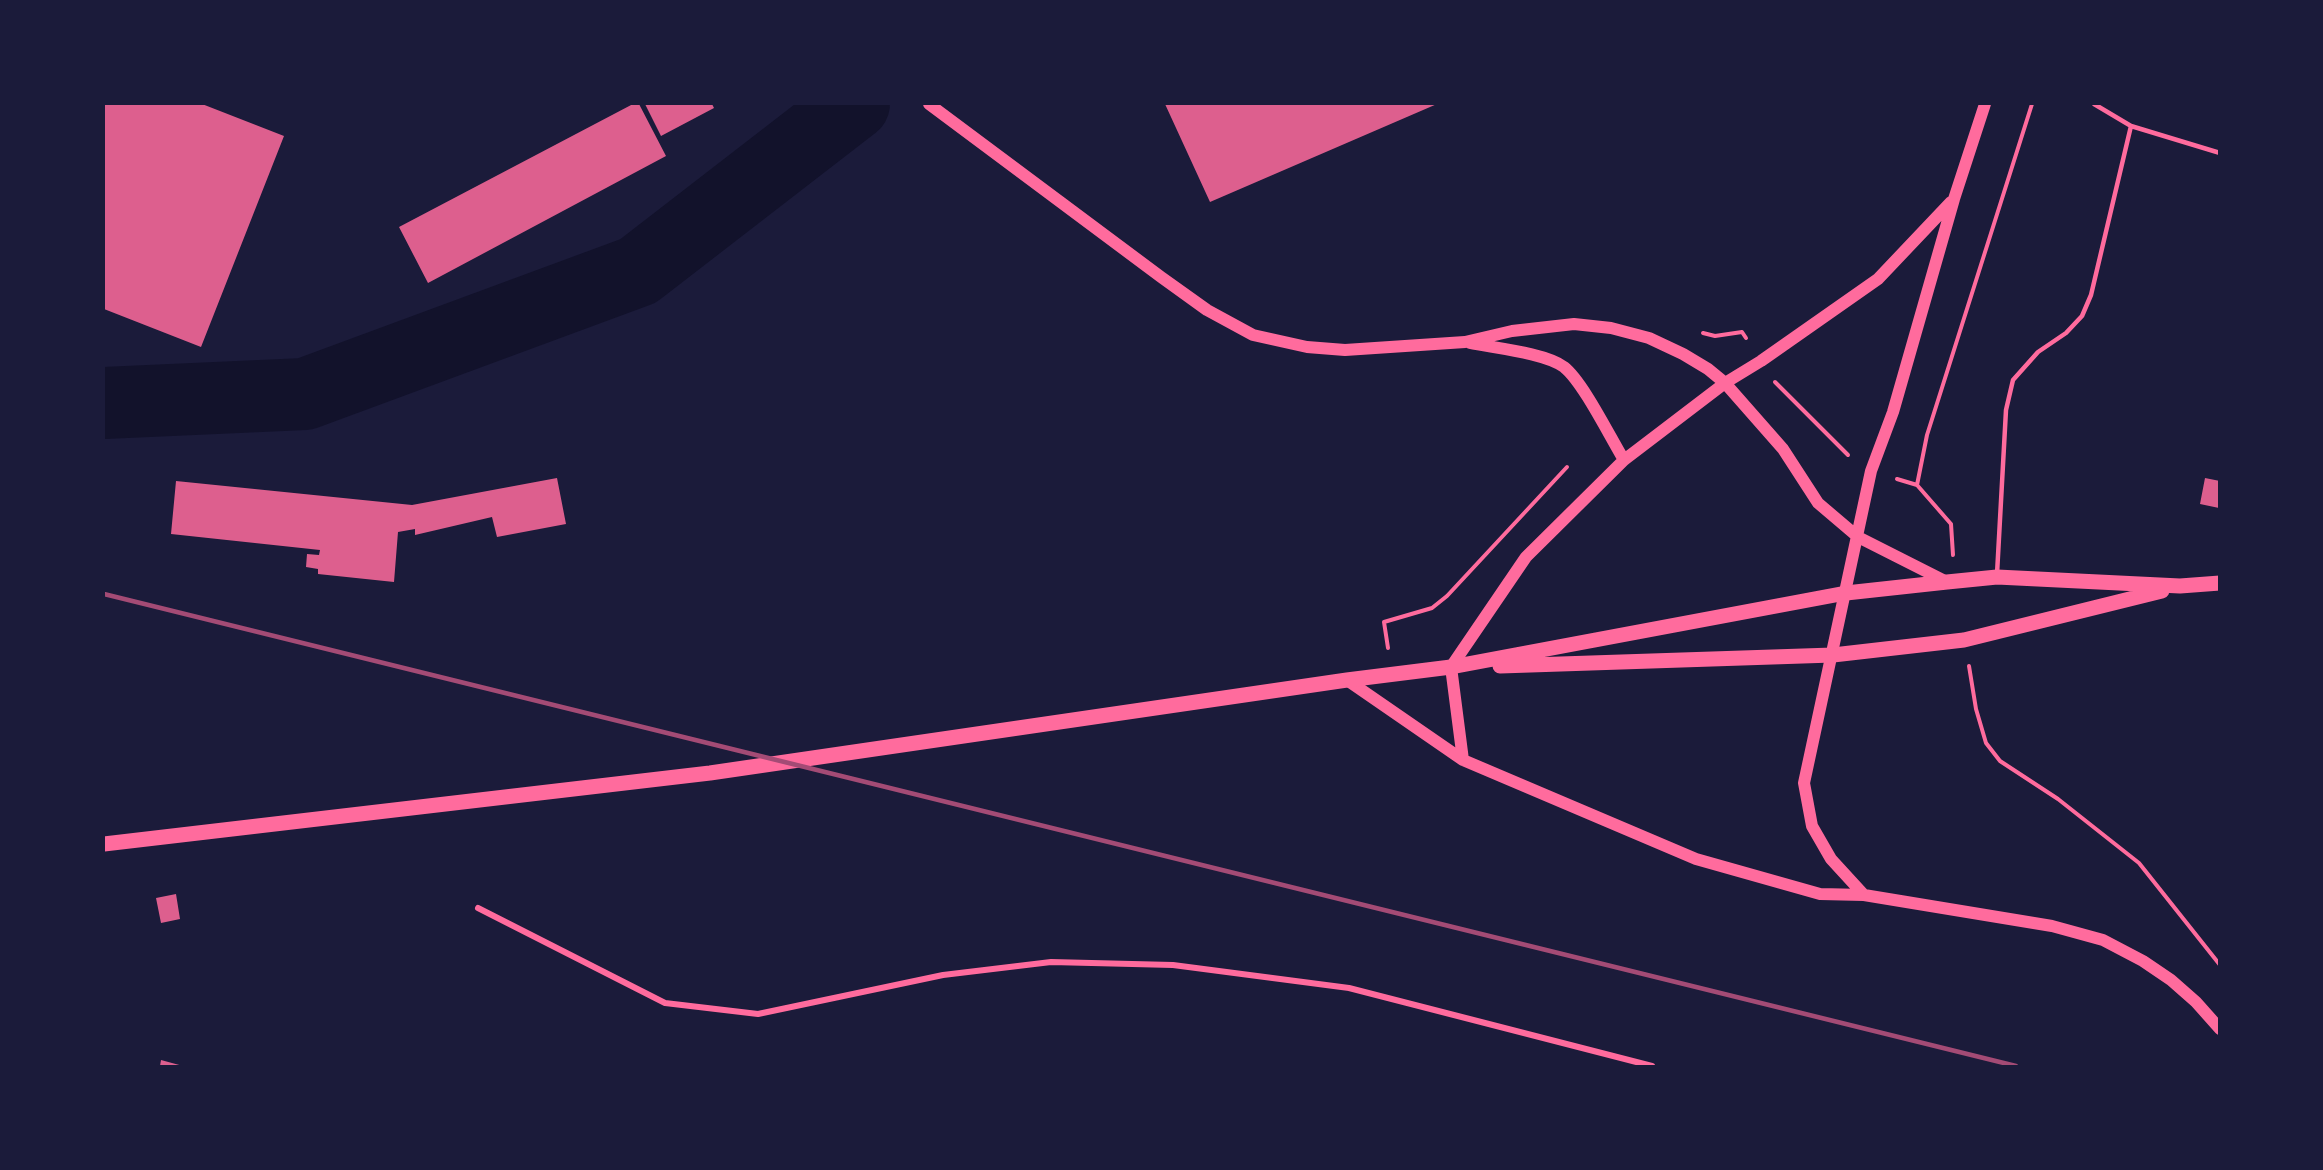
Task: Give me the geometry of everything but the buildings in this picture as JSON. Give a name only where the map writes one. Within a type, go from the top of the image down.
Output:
[{"type":"main road","points":[[929,104],[1207,310],[1253,335],[1307,347],[1345,350],[1465,342],[1512,331],[1574,324],[1611,328],[1649,338],[1708,369],[1725,384],[1783,449],[1818,503],[1858,537],[1951,581]]},
{"type":"main road","points":[[1864,895],[1831,859],[1812,826],[1804,783],[1871,471],[1893,412],[1954,199],[1984,104]]},
{"type":"main road","points":[[1463,760],[1451,667],[1526,558],[1624,460],[1725,384],[1878,279],[1954,199]]},
{"type":"main road","points":[[1465,342],[1544,358],[1563,366],[1578,382],[1624,460]]},
{"type":"main road","points":[[104,844],[710,773],[1347,680],[1451,667],[1846,593],[1996,577],[2180,586],[2220,583]]},
{"type":"main road","points":[[1451,667],[1833,655],[1964,640],[2180,586]]},
{"type":"main road","points":[[1347,680],[1463,760],[1696,859],[1820,894],[1864,895],[2052,927],[2103,940],[2144,961],[2171,980],[2196,1002],[2220,1029]]},
{"type":"street","points":[[478,908],[665,1003],[758,1014],[943,975],[1040,963],[1173,965],[1349,988],[1652,1066]]},
{"type":"lane","points":[[2094,104],[2131,126],[2220,153]]},
{"type":"lane","points":[[1996,577],[2006,410],[2013,380],[2038,352],[2066,333],[2082,316],[2091,295],[2131,126]]},
{"type":"path","points":[[1917,485],[1927,435],[2032,104]]},
{"type":"path","points":[[1696,332],[1715,336],[1742,333],[1774,381],[1859,466],[1917,485],[1951,525],[1951,581]]},
{"type":"path","points":[[1392,675],[1384,622],[1432,608],[1447,596],[1567,467]]},
{"type":"path","points":[[1964,640],[1976,709],[1986,742],[2000,761],[2058,799],[2130,855],[2145,870],[2220,965]]},
{"type":"waterway","points":[[104,403],[305,394],[638,271],[854,104]]},
{"type":"railway","points":[[104,594],[2016,1066]]}]
